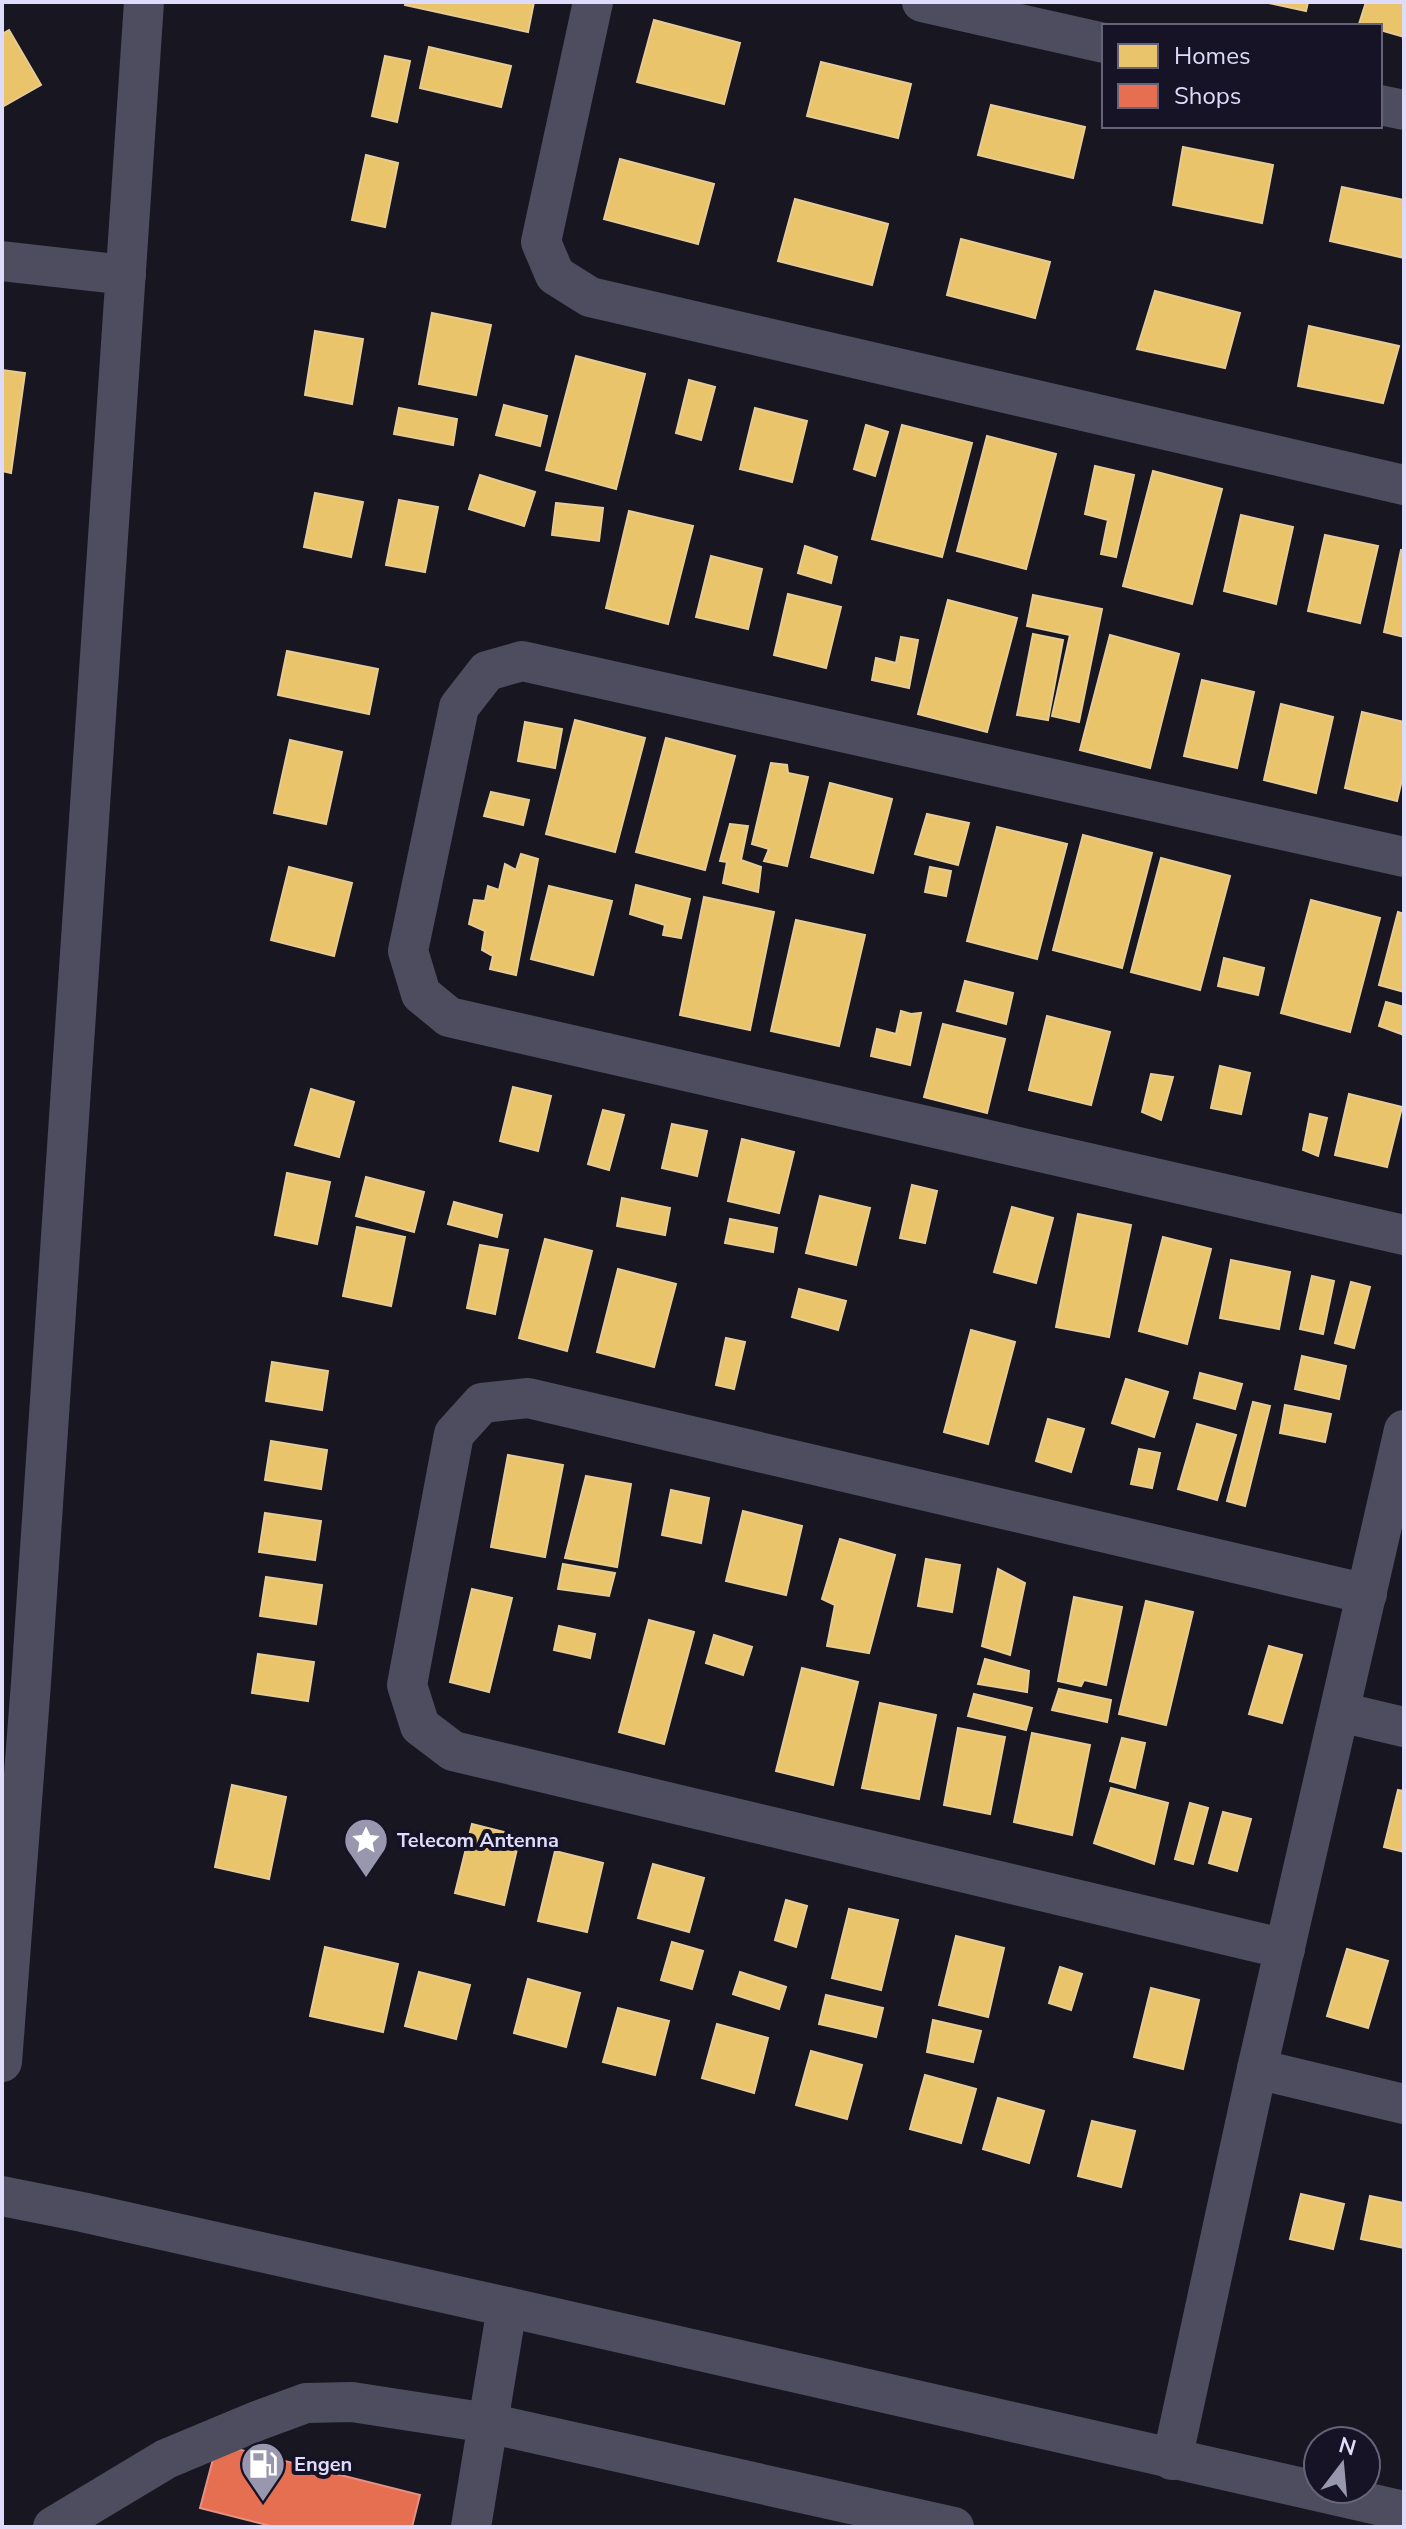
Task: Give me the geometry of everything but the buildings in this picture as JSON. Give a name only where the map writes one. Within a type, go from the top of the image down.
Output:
[{"type":"street","points":[[2,2062],[16,1681],[126,275],[144,2]]},
{"type":"street","points":[[593,2],[541,242],[555,275],[590,297],[1404,485]]},
{"type":"street","points":[[922,2],[1102,43]]},
{"type":"street","points":[[1382,105],[1404,110]]},
{"type":"street","points":[[2,261],[126,275]]},
{"type":"street","points":[[1404,857],[522,661],[487,671],[459,707],[408,951],[421,994],[449,1017],[1404,1235]]},
{"type":"street","points":[[1285,1949],[453,1751],[420,1726],[407,1685],[454,1434],[482,1403],[528,1398],[1367,1594]]},
{"type":"street","points":[[1172,2460],[1257,2069],[1404,1430]]},
{"type":"street","points":[[1340,1712],[1404,1727]]},
{"type":"street","points":[[1257,2069],[1404,2104]]},
{"type":"street","points":[[2,2196],[507,2307],[1404,2511]]},
{"type":"street","points":[[471,2527],[507,2307]]},
{"type":"street","points":[[53,2527],[166,2459],[306,2403],[352,2402],[488,2423],[932,2524]]},
{"type":"place","name":"Telecom Antenna","points":[[366,1879]]},
{"type":"place","name":"Engen","points":[[263,2503]]}]
